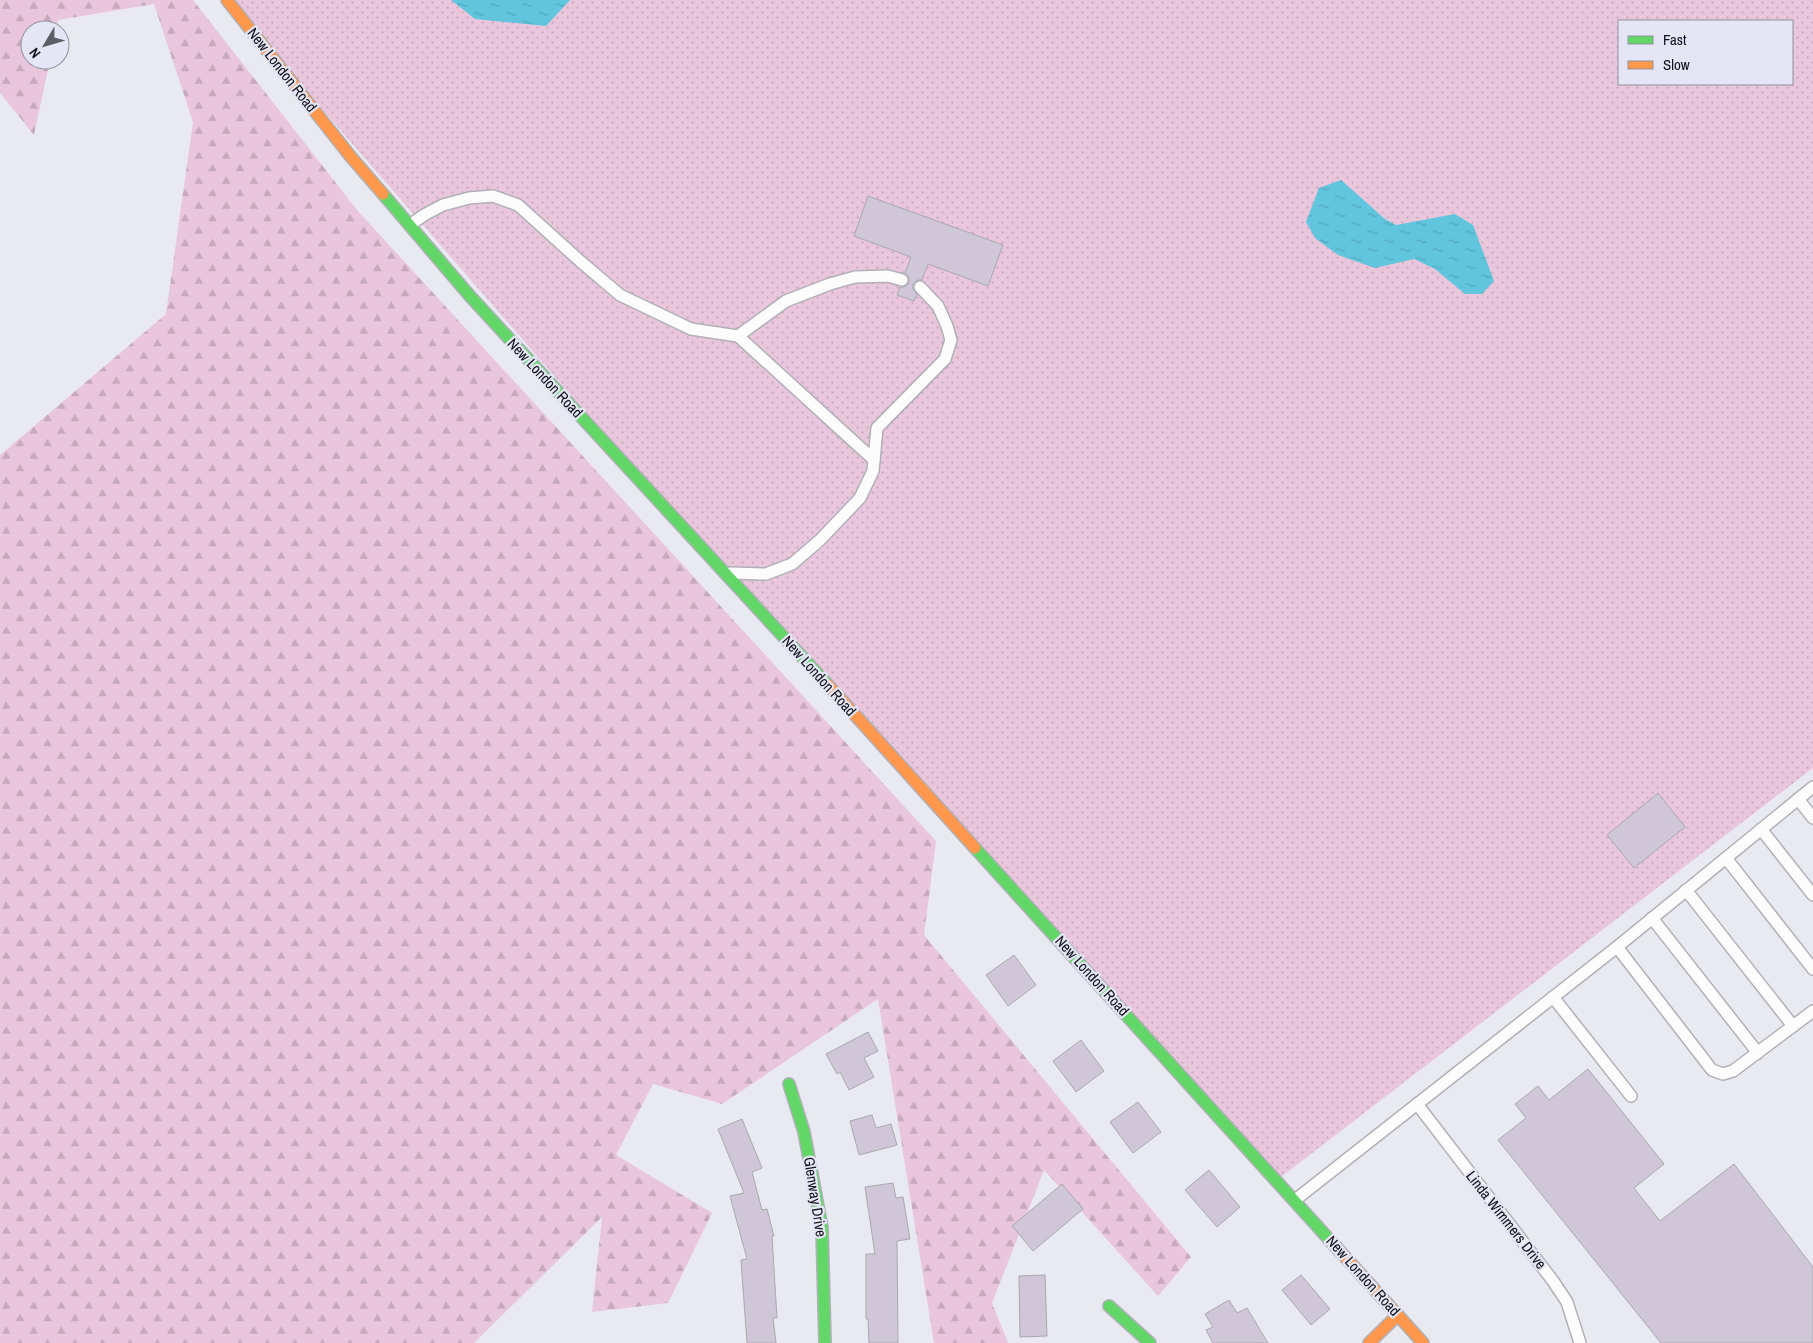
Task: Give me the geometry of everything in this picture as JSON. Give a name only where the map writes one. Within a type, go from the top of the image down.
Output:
[{"type":"street","name":"New London Road","points":[[227,0],[350,157],[468,295],[726,573],[1423,1343]]},
{"type":"street","name":"Glenway Drive","points":[[789,1084],[804,1132],[822,1228],[825,1343]]},
{"type":"street","points":[[1109,1306],[1150,1343]]},
{"type":"street","points":[[1369,1343],[1398,1315]]},
{"type":"lane","points":[[410,225],[443,205],[469,198],[493,196],[518,205],[620,295],[691,329],[738,336],[874,460]]},
{"type":"lane","points":[[738,336],[786,301],[830,284],[855,277],[888,276],[902,280]]},
{"type":"lane","points":[[726,573],[766,574],[792,564],[820,540],[860,498],[873,471],[877,428],[945,359],[951,340],[938,306],[920,287]]},
{"type":"lane","points":[[1295,1200],[1617,947],[1813,787]]},
{"type":"lane","points":[[1798,799],[1813,818]]},
{"type":"lane","points":[[1761,829],[1813,895]]},
{"type":"lane","points":[[1726,858],[1813,969]]},
{"type":"lane","points":[[1686,890],[1793,1026]]},
{"type":"lane","points":[[1652,918],[1758,1053]]},
{"type":"lane","points":[[1617,947],[1712,1070],[1723,1074],[1733,1071],[1813,1011]]},
{"type":"lane","points":[[1553,998],[1631,1096]]},
{"type":"lane","name":"Linda Wimmers Drive","points":[[1417,1104],[1553,1281],[1567,1302],[1580,1343]]},
{"type":"green space","points":[[0,0],[193,0],[357,210],[936,841],[924,935],[1191,1257],[1158,1296],[1044,1170],[992,1303],[1008,1343],[934,1343],[878,999],[722,1104],[653,1084],[616,1155],[712,1213],[668,1303],[592,1312],[602,1217],[474,1343],[0,1343],[0,455],[166,314],[193,122],[154,4],[58,20],[20,20],[20,70],[48,70],[34,135],[0,93]]},
{"type":"green space","points":[[227,0],[1813,0],[1813,768],[1277,1180],[726,573]]},
{"type":"water","points":[[451,0],[570,0],[546,26],[475,19]]},
{"type":"water","points":[[1341,180],[1385,219],[1396,225],[1455,214],[1473,225],[1494,281],[1482,294],[1465,294],[1435,269],[1414,259],[1375,268],[1338,255],[1315,238],[1306,222],[1319,188]]},
{"type":"building","points":[[868,196],[1003,245],[988,286],[928,264],[922,280],[918,280],[913,284],[913,289],[917,294],[914,301],[897,295],[900,287],[904,287],[909,283],[909,278],[905,273],[911,257],[854,236]]},
{"type":"building","points":[[1658,793],[1685,827],[1634,868],[1607,835]]},
{"type":"building","points":[[1014,955],[1036,985],[1008,1006],[986,975]]},
{"type":"building","points":[[868,1032],[878,1051],[864,1058],[874,1077],[849,1090],[840,1072],[837,1074],[826,1054]]},
{"type":"building","points":[[1081,1040],[1104,1071],[1076,1092],[1053,1061]]},
{"type":"building","points":[[1588,1069],[1664,1164],[1634,1188],[1660,1221],[1734,1164],[1813,1267],[1813,1343],[1661,1343],[1498,1140],[1526,1118],[1515,1104],[1538,1086],[1549,1100]]},
{"type":"building","points":[[1138,1102],[1161,1132],[1133,1153],[1110,1122]]},
{"type":"building","points":[[872,1115],[876,1128],[891,1124],[897,1145],[859,1155],[850,1121]]},
{"type":"building","points":[[742,1119],[762,1168],[752,1172],[762,1210],[767,1209],[774,1236],[772,1236],[777,1318],[773,1318],[776,1343],[747,1343],[741,1260],[747,1259],[730,1196],[744,1193],[718,1129]]},
{"type":"building","points":[[1209,1170],[1240,1207],[1217,1227],[1185,1190]]},
{"type":"building","points":[[893,1183],[896,1198],[903,1197],[910,1239],[897,1241],[898,1343],[869,1343],[868,1319],[866,1319],[866,1254],[875,1254],[865,1187]]},
{"type":"building","points":[[1062,1184],[1083,1209],[1033,1251],[1012,1226]]},
{"type":"building","points":[[1045,1275],[1047,1336],[1020,1337],[1019,1276]]},
{"type":"building","points":[[1301,1275],[1330,1309],[1311,1325],[1282,1290]]},
{"type":"building","points":[[1229,1300],[1237,1313],[1247,1308],[1268,1343],[1213,1343],[1206,1330],[1213,1327],[1205,1314]]},
{"type":"traffic: fast","points":[[383,194],[469,295],[828,685]]},
{"type":"traffic: fast","points":[[975,848],[1336,1247]]},
{"type":"traffic: fast","points":[[789,1084],[804,1132],[822,1228],[825,1343]]},
{"type":"traffic: fast","points":[[1109,1306],[1150,1343]]},
{"type":"traffic: slow","points":[[227,0],[351,157],[383,194]]},
{"type":"traffic: slow","points":[[828,685],[975,848]]},
{"type":"traffic: slow","points":[[1336,1247],[1423,1343]]},
{"type":"traffic: slow","points":[[1369,1343],[1398,1315]]}]
